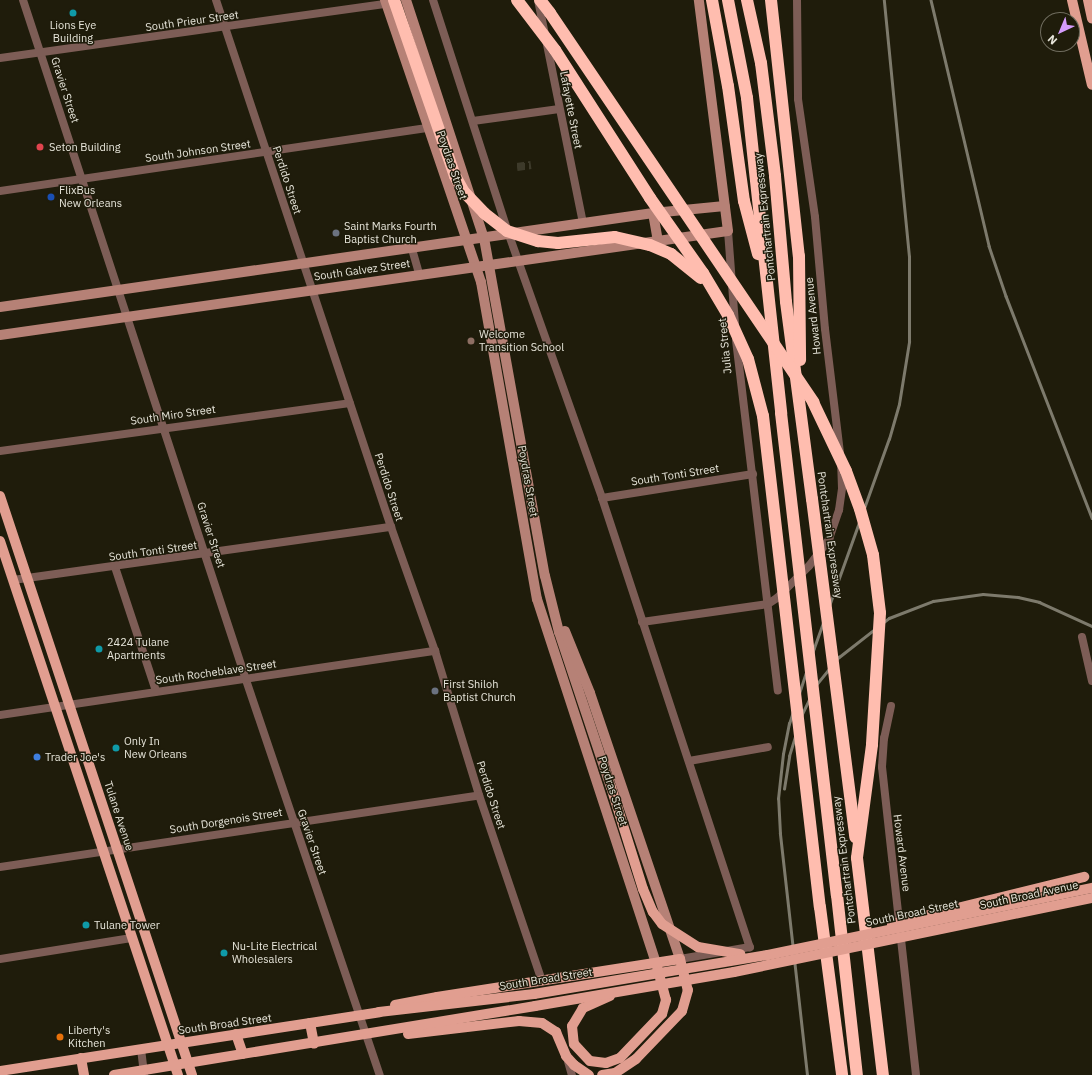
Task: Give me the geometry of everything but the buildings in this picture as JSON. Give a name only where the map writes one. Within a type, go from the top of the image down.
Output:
[{"type":"highway","points":[[517,0],[556,50],[650,198],[714,290],[748,359],[763,416],[820,907],[842,1075]]},
{"type":"highway","points":[[540,0],[804,388],[823,420],[851,484],[872,555],[880,613],[872,745],[857,858]]},
{"type":"highway","points":[[712,0],[728,86],[744,201],[767,287]]},
{"type":"highway","name":"Pontchartrain Expressway","points":[[728,0],[747,98],[757,178],[780,413],[857,1075]]},
{"type":"highway","name":"Pontchartrain Expressway","points":[[748,0],[761,63],[775,176],[786,302],[801,411],[883,1075]]},
{"type":"highway","points":[[770,0],[774,20],[799,256],[801,411]]},
{"type":"highway","points":[[774,20],[776,0]]},
{"type":"highway","points":[[388,1],[455,176],[464,192],[484,213],[507,231],[538,241],[558,243],[615,237],[650,245],[671,254],[714,290]]},
{"type":"main road","name":"Poydras Street","points":[[406,0],[484,238],[490,264],[544,576]]},
{"type":"main road","name":"Julia Street","points":[[698,0],[728,231]]},
{"type":"main road","name":"Poydras Street","points":[[388,1],[427,128],[476,266],[487,307],[537,599],[656,964]]},
{"type":"main road","points":[[1092,19],[1089,4],[1074,5],[1092,85]]},
{"type":"main road","name":"South Galvez Street","points":[[0,307],[412,249],[653,213],[724,206]]},
{"type":"main road","points":[[653,213],[658,241]]},
{"type":"main road","points":[[603,221],[605,247]]},
{"type":"main road","name":"South Galvez Street","points":[[0,335],[128,315],[311,290],[518,259],[728,231]]},
{"type":"main road","name":"Tulane Avenue","points":[[0,496],[26,579],[192,1075]]},
{"type":"main road","points":[[0,541],[56,707],[102,851],[177,1071]]},
{"type":"main road","points":[[544,576],[559,632],[611,787],[643,889],[653,912],[662,924],[698,947],[729,954],[768,956]]},
{"type":"main road","points":[[544,576],[590,693],[644,859],[680,959],[688,990],[682,1011],[636,1058],[616,1072],[602,1075]]},
{"type":"main road","points":[[849,939],[909,919],[1088,876]]},
{"type":"main road","name":"South Broad Street","points":[[0,1071],[360,1015],[534,994],[768,956],[1092,888]]},
{"type":"main road","name":"South Broad Street","points":[[114,1075],[177,1071],[188,1064],[243,1054],[314,1044],[734,972],[1092,898]]},
{"type":"main road","points":[[360,1015],[410,1001],[656,964],[680,959]]},
{"type":"main road","points":[[620,992],[583,1008],[572,1026],[572,1036],[578,1051],[590,1062],[598,1063],[620,1058],[662,1014],[666,1000],[656,964]]},
{"type":"main road","points":[[367,1035],[422,1033],[528,1021],[542,1023],[556,1032],[566,1056],[574,1065],[589,1075]]},
{"type":"main road","points":[[310,1023],[314,1044]]},
{"type":"main road","points":[[236,1034],[243,1054]]},
{"type":"main road","points":[[82,1058],[84,1075]]},
{"type":"street","name":"Gravier Street","points":[[23,0],[165,427],[246,680],[380,1075]]},
{"type":"street","name":"Perdido Street","points":[[216,0],[311,290],[391,527],[435,651],[479,795],[542,981]]},
{"type":"street","points":[[432,0],[473,121],[509,235],[602,498],[750,947],[680,959]]},
{"type":"street","name":"Lafayette Street","points":[[540,0],[559,109],[583,224]]},
{"type":"street","name":"Howard Avenue","points":[[768,604],[809,566],[829,539],[839,510],[842,488],[839,437],[825,329],[815,217],[798,99],[797,0]]},
{"type":"street","name":"South Prieur Street","points":[[0,58],[225,28],[388,1]]},
{"type":"street","points":[[473,121],[559,109]]},
{"type":"street","name":"South Johnson Street","points":[[0,191],[447,125]]},
{"type":"street","name":"Julia Street","points":[[728,231],[736,345],[778,690]]},
{"type":"street","points":[[412,249],[419,274]]},
{"type":"street","name":"South Miro Street","points":[[0,452],[165,427],[350,403]]},
{"type":"street","name":"South Tonti Street","points":[[602,498],[752,474]]},
{"type":"street","name":"South Tonti Street","points":[[13,580],[115,568],[391,527]]},
{"type":"street","points":[[115,568],[156,691]]},
{"type":"street","points":[[642,622],[768,604]]},
{"type":"street","points":[[1082,637],[1092,681]]},
{"type":"street","name":"South Rocheblave Street","points":[[0,715],[435,651]]},
{"type":"street","name":"Howard Avenue","points":[[891,706],[884,738],[882,767],[916,1075]]},
{"type":"street","points":[[689,761],[768,746]]},
{"type":"street","name":"South Dorgenois Street","points":[[0,867],[294,821],[479,795]]},
{"type":"street","name":"South Broad Avenue","points":[[900,933],[1092,893]]},
{"type":"street","points":[[0,959],[132,938]]},
{"type":"street","points":[[141,1049],[144,1073]]},
{"type":"street","points":[[566,1056],[572,1075]]},
{"type":"tunnel","points":[[517,167],[531,165]]},
{"type":"railway","points":[[807,1075],[780,834],[778,799],[783,754],[789,724],[814,648],[889,439],[899,404],[909,342],[909,257],[884,0]]},
{"type":"railway","points":[[931,0],[989,246],[1006,296],[1092,518]]},
{"type":"railway","points":[[784,789],[789,756],[802,714],[816,685],[839,657],[889,618],[933,601],[983,594],[1018,597],[1039,602],[1092,626]]},
{"type":"place","name":"Lions Eye Building","points":[[73,13]]},
{"type":"place","name":"Seton Building","points":[[40,147]]},
{"type":"place","name":"FlixBus New Orleans","points":[[51,197]]},
{"type":"place","name":"Saint Marks Fourth Baptist Church","points":[[336,233]]},
{"type":"place","name":"Welcome Transition School","points":[[471,341]]},
{"type":"place","name":"2424 Tulane Apartments","points":[[99,649]]},
{"type":"place","name":"First Shiloh Baptist Church","points":[[435,691]]},
{"type":"place","name":"Only In New Orleans","points":[[116,748]]},
{"type":"place","name":"Trader Joe's","points":[[37,757]]},
{"type":"place","name":"Tulane Tower","points":[[86,925]]},
{"type":"place","name":"Nu-Lite Electrical Wholesalers","points":[[224,953]]},
{"type":"place","name":"Liberty's Kitchen","points":[[60,1037]]}]
